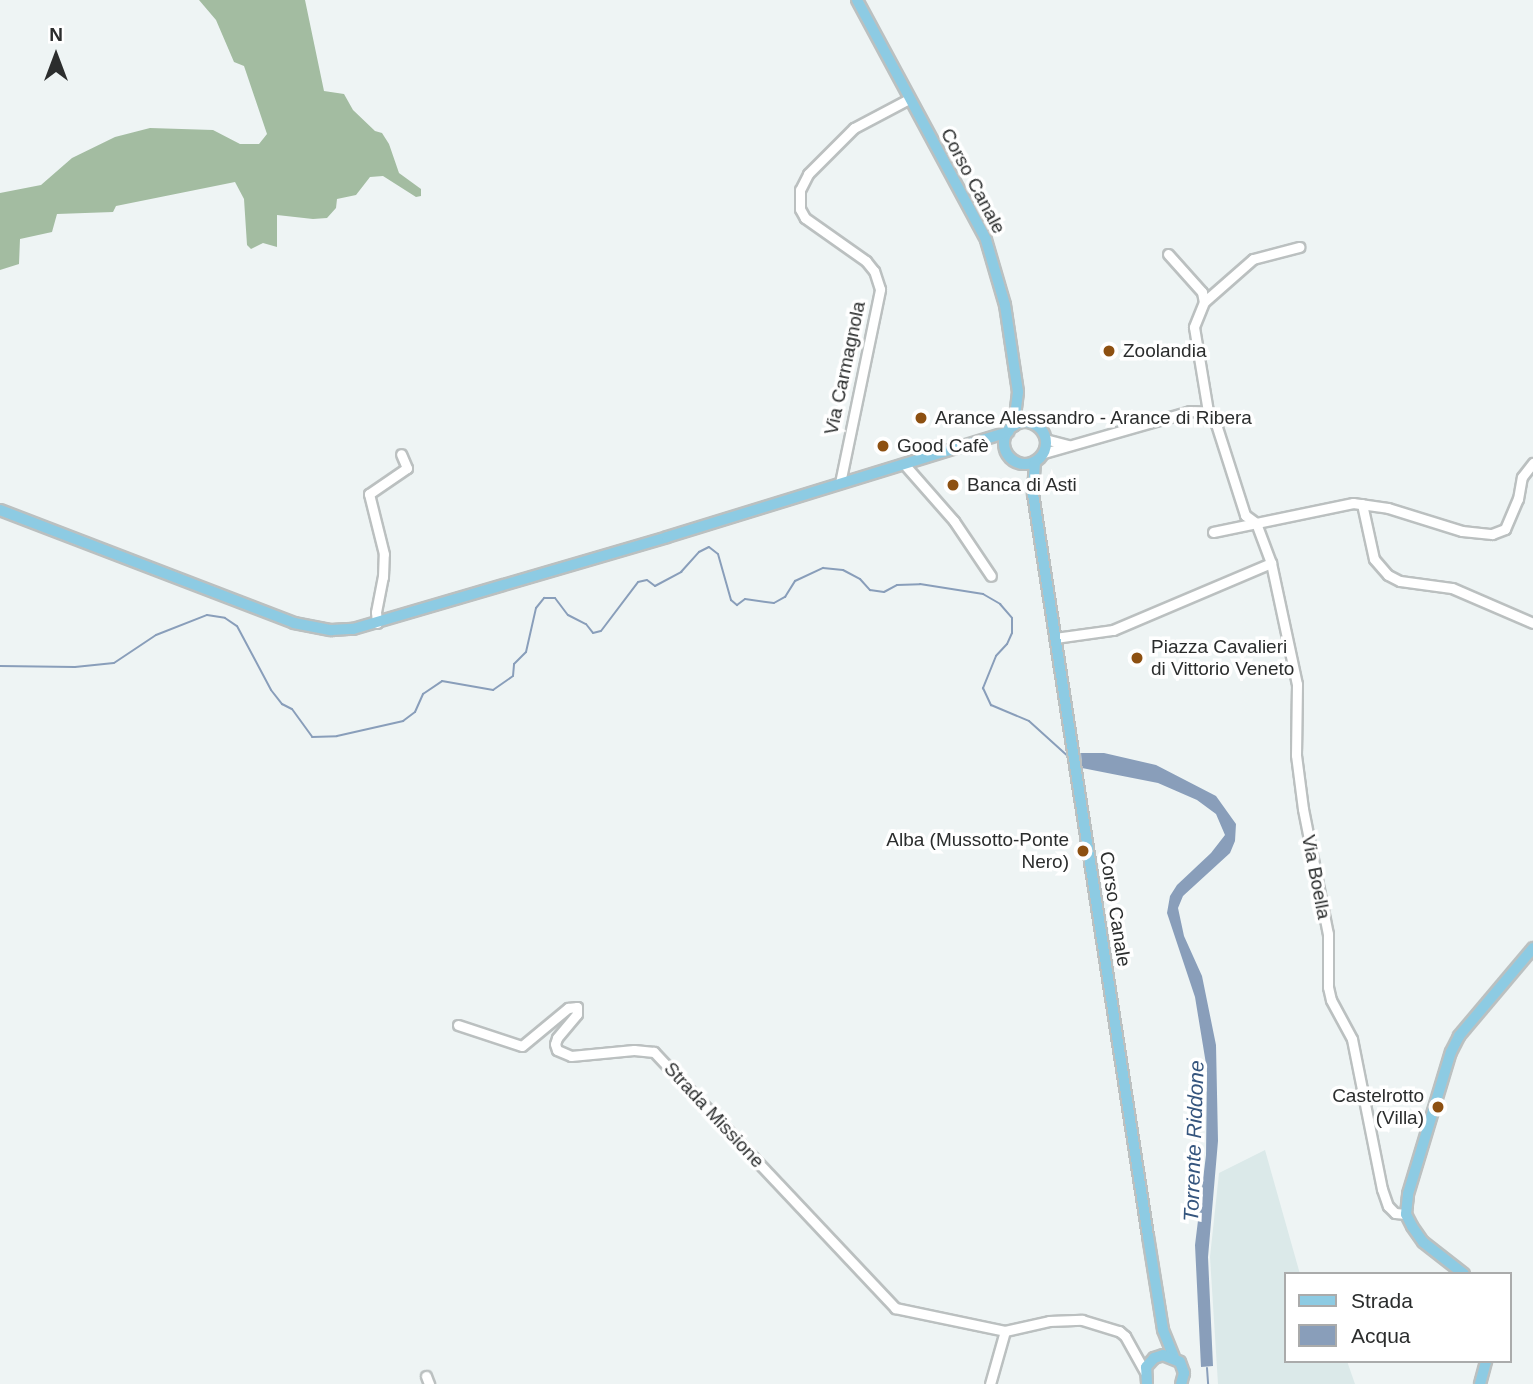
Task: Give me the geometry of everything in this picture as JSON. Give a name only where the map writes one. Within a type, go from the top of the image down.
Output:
[{"type":"main road","name":"Corso Canale","points":[[857,0],[986,240],[1005,305],[1018,392],[1032,424],[1045,439]]},
{"type":"main road","name":"Corso Canale","points":[[1018,392],[1005,448],[1011,459],[1021,464],[1033,494]]},
{"type":"main road","points":[[0,510],[302,625],[331,630],[377,623],[1032,424]]},
{"type":"main road","points":[[1021,464],[1035,462],[1044,453],[1045,439]]},
{"type":"main road","points":[[973,444],[1005,448]]},
{"type":"main road","name":"Corso Canale","points":[[1035,462],[1033,494],[1163,1330],[1174,1357],[1182,1367],[1181,1384]]},
{"type":"main road","points":[[1461,1272],[1423,1242],[1406,1214],[1416,1165],[1451,1052],[1468,1023],[1533,948]]},
{"type":"main road","name":"Corso Canale","points":[[1145,1372],[1156,1357],[1163,1330]]},
{"type":"main road","points":[[1156,1357],[1174,1357]]},
{"type":"main road","points":[[1480,1384],[1485,1363]]},
{"type":"main road","points":[[1145,1372],[1147,1384]]},
{"type":"street","name":"Via Carmagnola","points":[[840,484],[880,289],[874,271],[866,261],[805,218],[800,209],[800,190],[808,174],[854,128],[909,99]]},
{"type":"street","points":[[1168,254],[1202,292],[1204,302],[1253,259],[1299,247]]},
{"type":"street","name":"Via Boella","points":[[1204,302],[1194,327],[1208,412],[1216,424],[1245,515],[1256,523],[1271,563],[1297,684],[1296,755],[1303,810],[1328,934],[1328,987],[1331,1000],[1352,1039],[1381,1189],[1388,1206],[1395,1213],[1406,1214]]},
{"type":"street","points":[[1044,453],[1189,411],[1208,412]]},
{"type":"street","points":[[1045,439],[1073,446]]},
{"type":"street","points":[[377,623],[376,612],[383,577],[384,554],[369,494],[407,468],[401,454]]},
{"type":"street","points":[[1213,532],[1343,504],[1362,503],[1388,508],[1462,531],[1492,534],[1505,529],[1518,499],[1522,477],[1533,463]]},
{"type":"street","points":[[904,464],[954,521],[991,576]]},
{"type":"street","points":[[1362,503],[1374,559],[1388,575],[1400,581],[1452,588],[1533,623]]},
{"type":"street","points":[[1055,638],[1113,630],[1271,563]]},
{"type":"street","name":"Strada Missione","points":[[458,1025],[522,1046],[568,1008],[577,1007],[578,1014],[557,1038],[555,1044],[558,1050],[570,1056],[634,1050],[654,1052],[895,1308],[1004,1331],[1049,1321],[1082,1320],[1119,1331],[1125,1336],[1132,1353],[1145,1372]]},
{"type":"street","points":[[990,1384],[1004,1331]]},
{"type":"street","points":[[1132,1353],[1156,1357]]},
{"type":"shaded area","points":[[1265,1150],[1299,1272],[1284,1272],[1284,1363],[1348,1363],[1355,1384],[1218,1384],[1210,1257],[1219,1173]]},
{"type":"green space","points":[[199,0],[305,0],[324,91],[344,94],[353,110],[375,131],[382,133],[389,144],[399,173],[421,189],[421,196],[416,197],[383,176],[370,177],[356,195],[337,199],[336,208],[327,218],[277,215],[277,247],[263,243],[251,249],[247,245],[244,199],[235,182],[116,206],[113,212],[57,214],[52,232],[20,239],[19,264],[0,270],[0,193],[41,185],[72,158],[115,137],[150,128],[213,130],[240,144],[259,144],[267,134],[244,66],[234,62],[216,20]]},
{"type":"water","points":[[1081,753],[1104,753],[1156,765],[1216,796],[1236,824],[1235,841],[1230,853],[1183,896],[1178,908],[1184,936],[1202,976],[1216,1045],[1218,1141],[1208,1257],[1213,1366],[1201,1367],[1195,1245],[1206,1155],[1207,1070],[1195,997],[1167,913],[1170,896],[1177,885],[1211,853],[1225,835],[1216,814],[1197,800],[1158,783],[1082,768]]},
{"type":"waterway","name":"Torrente Riddone","points":[[0,666],[75,667],[114,663],[156,635],[207,615],[225,618],[237,626],[271,690],[282,704],[292,709],[312,737],[337,736],[403,721],[415,712],[423,694],[442,681],[493,690],[513,676],[514,664],[526,652],[536,608],[544,598],[555,598],[568,615],[586,624],[593,633],[601,631],[638,582],[647,580],[655,586],[681,572],[699,552],[709,547],[718,554],[731,600],[737,605],[745,599],[774,603],[785,597],[795,581],[823,568],[843,570],[860,579],[870,590],[884,592],[897,585],[920,584],[983,594],[1000,604],[1012,618],[1012,633],[1007,644],[996,656],[983,688],[991,705],[1029,721],[1071,759]]},
{"type":"waterway","name":"Torrente Riddone","points":[[1207,1368],[1208,1384]]},
{"type":"place","name":"Zoolandia","points":[[1109,351]]},
{"type":"place","name":"Arance Alessandro - Arance di Ribera","points":[[921,418]]},
{"type":"place","name":"Good Cafè","points":[[883,446]]},
{"type":"place","name":"Banca di Asti","points":[[953,485]]},
{"type":"place","name":"Piazza Cavalieri di Vittorio Veneto","points":[[1137,658]]},
{"type":"place","name":"Alba (Mussotto-Ponte Nero)","points":[[1083,851]]},
{"type":"place","name":"Castelrotto (Villa)","points":[[1438,1107]]}]
